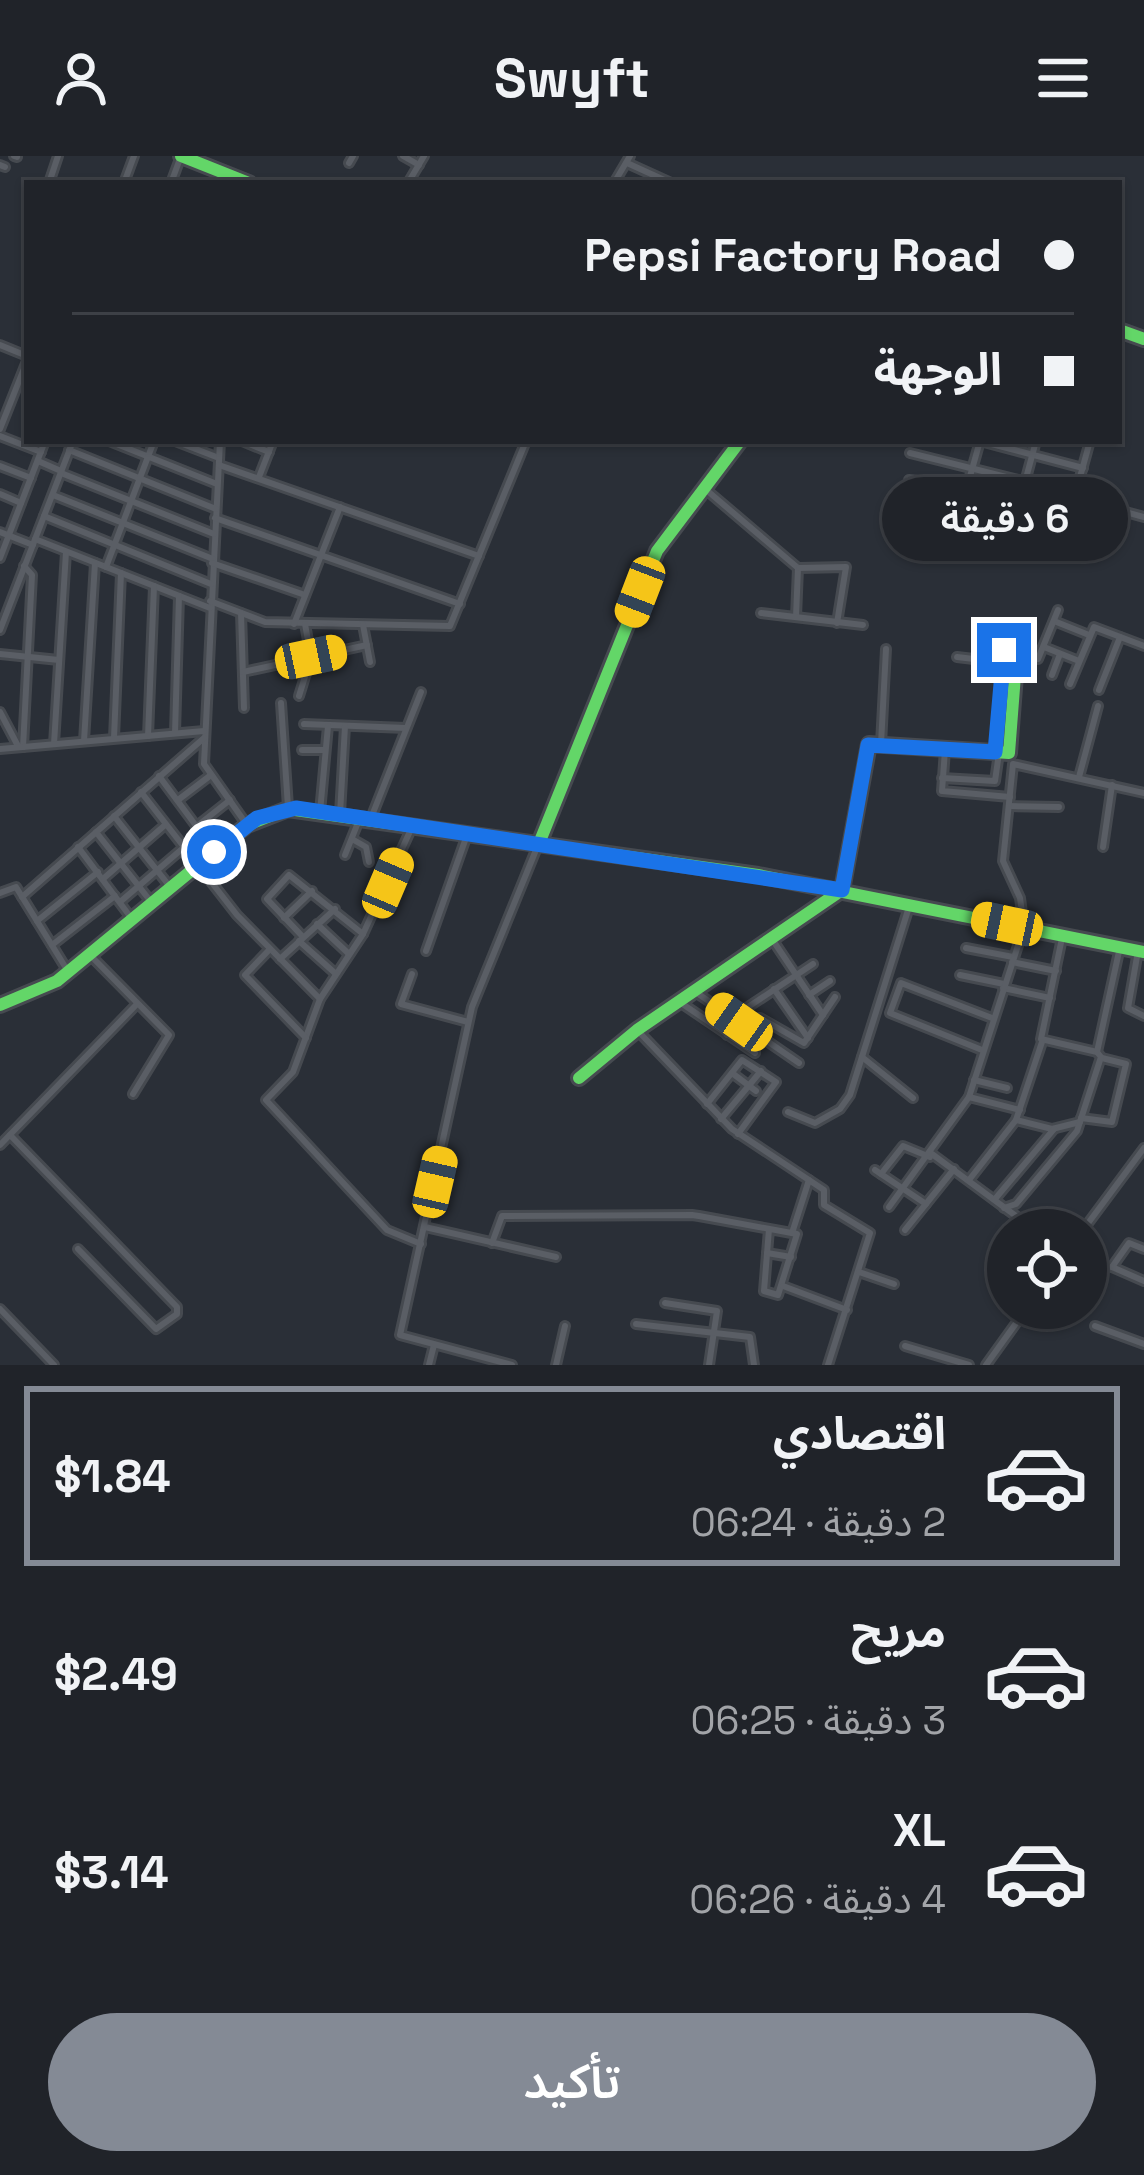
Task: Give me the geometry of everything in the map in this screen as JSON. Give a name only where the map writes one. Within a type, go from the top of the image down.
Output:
[{"type":"street","points":[[403,156],[419,165]]},
{"type":"street","points":[[410,180],[424,156]]},
{"type":"street","points":[[185,157],[220,178]]},
{"type":"street","points":[[628,159],[666,180]]},
{"type":"street","points":[[24,366],[0,433],[41,452]]},
{"type":"street","points":[[0,558],[4,534],[44,444]]},
{"type":"street","points":[[0,630],[72,444]]},
{"type":"street","points":[[116,444],[218,484]]},
{"type":"street","points":[[106,567],[153,444]]},
{"type":"street","points":[[182,444],[258,478],[479,556]]},
{"type":"street","points":[[220,444],[205,764],[247,825]]},
{"type":"street","points":[[249,444],[269,452]]},
{"type":"street","points":[[258,478],[272,444]]},
{"type":"street","points":[[4,534],[265,622],[450,626],[525,444]]},
{"type":"street","points":[[512,1365],[400,1335],[468,1022],[654,556],[738,444]]},
{"type":"street","points":[[969,480],[979,444]]},
{"type":"street","points":[[991,444],[1083,468]]},
{"type":"street","points":[[1025,482],[1035,444]]},
{"type":"street","points":[[1073,497],[1089,444]]},
{"type":"street","points":[[69,451],[322,555],[460,604]]},
{"type":"street","points":[[910,453],[1144,517]]},
{"type":"street","points":[[38,461],[214,534]]},
{"type":"street","points":[[0,466],[31,478]]},
{"type":"street","points":[[909,480],[1073,497]]},
{"type":"street","points":[[704,488],[799,568],[847,567],[837,622]]},
{"type":"street","points":[[0,494],[21,503]]},
{"type":"street","points":[[52,495],[305,596]]},
{"type":"street","points":[[1010,524],[1054,498]]},
{"type":"street","points":[[294,624],[340,507]]},
{"type":"street","points":[[44,516],[211,584]]},
{"type":"street","points":[[54,744],[66,552]]},
{"type":"street","points":[[84,741],[95,563]]},
{"type":"street","points":[[21,747],[32,574],[25,566]]},
{"type":"street","points":[[796,617],[799,568]]},
{"type":"street","points":[[114,739],[122,573]]},
{"type":"street","points":[[148,736],[154,586]]},
{"type":"street","points":[[176,734],[179,596]]},
{"type":"street","points":[[1038,659],[1058,610]]},
{"type":"street","points":[[761,613],[863,625]]},
{"type":"street","points":[[241,614],[244,709]]},
{"type":"street","points":[[1054,621],[1090,635]]},
{"type":"street","points":[[299,696],[311,657],[305,624]]},
{"type":"street","points":[[363,625],[370,662]]},
{"type":"street","points":[[1070,684],[1096,627],[1144,646]]},
{"type":"street","points":[[1099,690],[1120,637]]},
{"type":"street","points":[[243,672],[367,645]]},
{"type":"street","points":[[1044,647],[1079,661]]},
{"type":"street","points":[[881,744],[886,649]]},
{"type":"street","points":[[1052,675],[1060,654]]},
{"type":"street","points":[[0,655],[59,660]]},
{"type":"street","points":[[579,1078],[637,1030],[842,890],[868,745],[1009,752],[1010,656],[957,657]]},
{"type":"street","points":[[345,855],[421,692]]},
{"type":"street","points":[[281,703],[288,809]]},
{"type":"street","points":[[1079,777],[1099,706]]},
{"type":"street","points":[[0,712],[21,747]]},
{"type":"street","points":[[304,724],[406,728]]},
{"type":"street","points":[[320,812],[328,726]]},
{"type":"street","points":[[340,814],[345,726]]},
{"type":"street","points":[[0,749],[204,735]]},
{"type":"street","points":[[22,897],[204,735]]},
{"type":"street","points":[[302,750],[325,750]]},
{"type":"street","points":[[945,750],[944,792],[1059,807]]},
{"type":"street","points":[[942,778],[995,781],[997,753]]},
{"type":"street","points":[[325,760],[343,766]]},
{"type":"street","points":[[889,1207],[931,1156],[969,1097],[1024,927],[1020,898],[1003,861],[1015,762],[1144,793]]},
{"type":"street","points":[[178,800],[211,775]]},
{"type":"street","points":[[159,776],[214,852]]},
{"type":"street","points":[[986,795],[987,781]]},
{"type":"street","points":[[1103,847],[1112,785]]},
{"type":"street","points":[[141,792],[196,866],[320,999]]},
{"type":"street","points":[[197,826],[230,800]]},
{"type":"street","points":[[0,1005],[69,973],[247,825],[288,809],[540,841],[842,890],[1141,951],[1128,1007],[1132,1015],[1144,1016]]},
{"type":"street","points":[[114,816],[171,888]]},
{"type":"street","points":[[413,823],[363,934],[320,999],[287,1083],[266,1100],[388,1230],[421,1244]]},
{"type":"street","points":[[37,922],[121,863],[165,825]]},
{"type":"street","points":[[96,832],[152,903]]},
{"type":"street","points":[[426,951],[468,832]]},
{"type":"street","points":[[352,839],[367,847],[369,862]]},
{"type":"street","points":[[78,848],[132,919]]},
{"type":"street","points":[[52,945],[138,886],[182,848]]},
{"type":"street","points":[[336,974],[266,897],[291,875],[363,934]]},
{"type":"street","points":[[0,893],[13,885],[69,973]]},
{"type":"street","points":[[284,918],[312,891]]},
{"type":"street","points":[[788,1112],[811,1124],[840,1109],[862,1057],[910,904]]},
{"type":"street","points":[[279,960],[334,909]]},
{"type":"street","points":[[317,924],[349,954]]},
{"type":"street","points":[[969,1180],[1020,1110],[1042,1041],[1062,935]]},
{"type":"street","points":[[772,939],[823,1015]]},
{"type":"street","points":[[926,1204],[878,1172],[903,1146],[954,1169],[1004,1208],[1016,1204],[1033,1184],[1081,1120],[1120,947]]},
{"type":"street","points":[[966,948],[1055,971]]},
{"type":"street","points":[[270,950],[245,975],[306,1038]]},
{"type":"street","points":[[90,955],[169,1035],[133,1094]]},
{"type":"street","points":[[727,1035],[774,989],[813,964]]},
{"type":"street","points":[[412,974],[401,1004],[468,1022]]},
{"type":"street","points":[[960,975],[1050,998]]},
{"type":"street","points":[[809,995],[830,981]]},
{"type":"street","points":[[982,1050],[890,1013],[904,983],[992,1018]]},
{"type":"street","points":[[774,989],[808,1038]]},
{"type":"street","points":[[694,991],[799,1063]]},
{"type":"street","points":[[740,1020],[760,1018],[801,1043],[835,997]]},
{"type":"street","points":[[679,1001],[755,1053]]},
{"type":"street","points":[[0,1144],[137,1004]]},
{"type":"street","points":[[637,1030],[738,1134],[825,1191],[824,1205],[870,1233],[828,1365]]},
{"type":"street","points":[[994,1200],[1054,1129],[1081,1120],[1112,1122],[1126,1064],[1042,1041]]},
{"type":"street","points":[[862,1057],[913,1098]]},
{"type":"street","points":[[707,1104],[742,1060],[777,1085],[738,1134]]},
{"type":"street","points":[[721,1119],[753,1088],[761,1072]]},
{"type":"street","points":[[732,1073],[753,1088]]},
{"type":"street","points":[[974,1080],[1007,1088]]},
{"type":"street","points":[[969,1097],[1020,1110]]},
{"type":"street","points":[[1016,1120],[1054,1129]]},
{"type":"street","points":[[10,1135],[177,1306],[177,1314],[156,1329],[78,1249]]},
{"type":"street","points":[[1099,1209],[1144,1148]]},
{"type":"street","points":[[905,1230],[954,1169]]},
{"type":"street","points":[[1017,1172],[1033,1184]]},
{"type":"street","points":[[792,1233],[809,1180]]},
{"type":"street","points":[[492,1243],[502,1216],[687,1215],[769,1229],[792,1233],[799,1236],[779,1294],[765,1293],[769,1229]]},
{"type":"street","points":[[425,1227],[556,1257]]},
{"type":"street","points":[[1144,1249],[1129,1243],[1112,1267],[1144,1280]]},
{"type":"street","points":[[767,1253],[791,1257]]},
{"type":"street","points":[[859,1272],[894,1284]]},
{"type":"street","points":[[766,1274],[847,1310]]},
{"type":"street","points":[[665,1303],[714,1310],[717,1331],[709,1365]]},
{"type":"street","points":[[0,1309],[54,1365]]},
{"type":"street","points":[[636,1324],[754,1339],[754,1365]]},
{"type":"street","points":[[556,1365],[566,1325]]},
{"type":"street","points":[[986,1365],[1012,1329]]},
{"type":"street","points":[[1101,1329],[1144,1344]]},
{"type":"street","points":[[429,1365],[434,1345]]},
{"type":"street","points":[[905,1346],[969,1365]]},
{"type":"street","points":[[458,1365],[462,1352]]},
{"type":"traffic: fast","points":[[181,156],[241,180]]},
{"type":"traffic: fast","points":[[1122,331],[1144,339]]},
{"type":"traffic: fast","points":[[540,841],[657,551],[738,444]]},
{"type":"traffic: fast","points":[[579,1078],[637,1030],[842,890],[869,744],[1009,753],[1017,649]]},
{"type":"traffic: fast","points":[[0,1005],[57,981],[247,825],[288,809],[758,875],[1144,952]]},
{"type":"route","points":[[214,852],[257,818],[296,808],[627,854],[842,890],[868,745],[995,752],[1004,650]]}]
